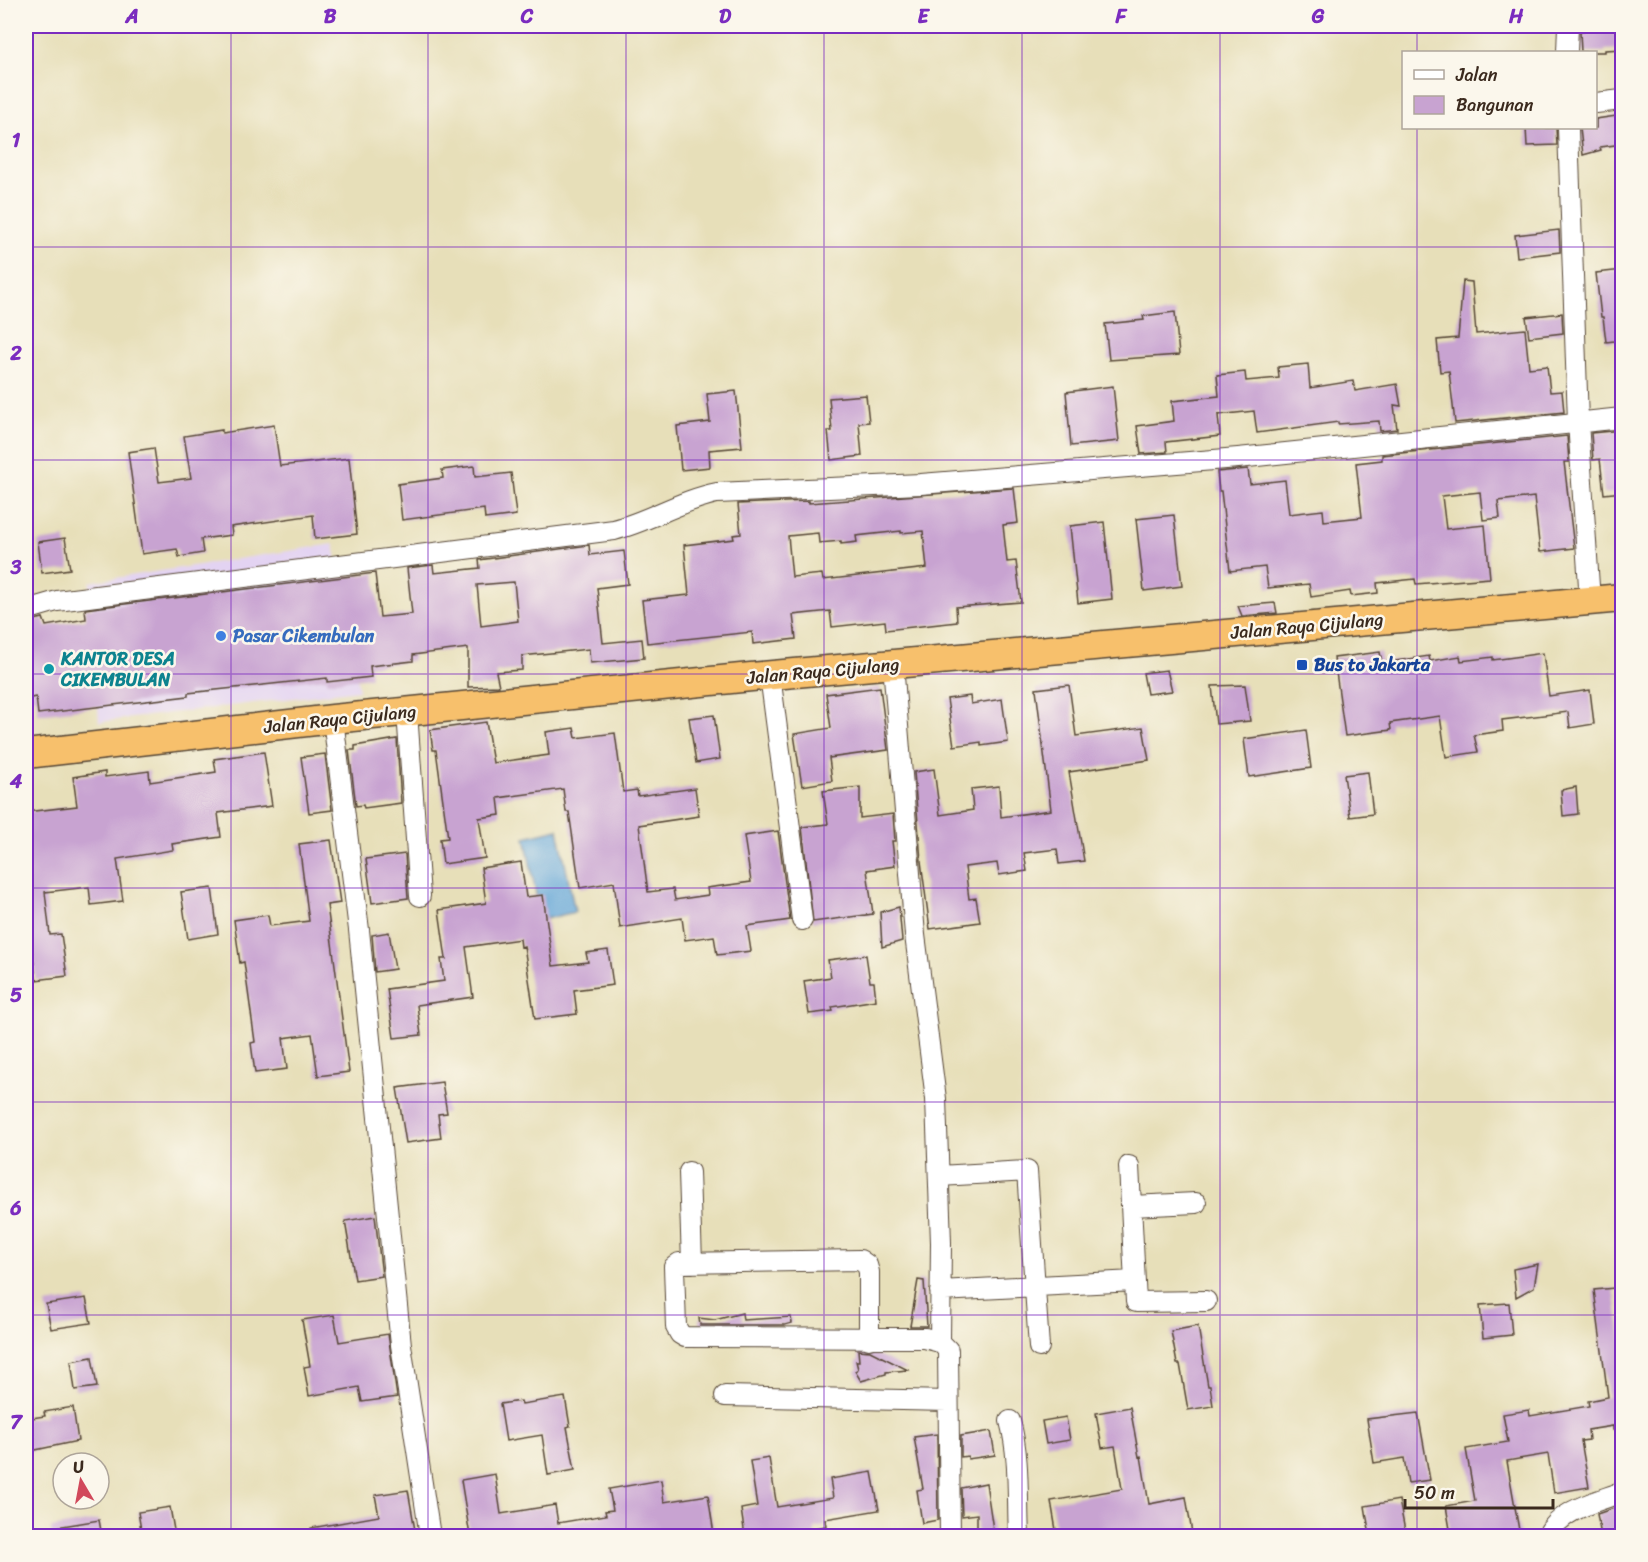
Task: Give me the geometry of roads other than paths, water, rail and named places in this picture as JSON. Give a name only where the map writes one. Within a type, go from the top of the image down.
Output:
[{"type":"highway","name":"Jalan Raya Cijulang","points":[[26,754],[333,719],[770,675],[1623,598]]},
{"type":"street","points":[[1567,51],[1568,26]]},
{"type":"street","points":[[1597,103],[1623,100]]},
{"type":"street","points":[[1568,129],[1578,422],[1590,601]]},
{"type":"street","points":[[26,610],[57,601],[614,530],[642,522],[698,497],[717,493],[921,484],[1238,458],[1623,418]]},
{"type":"street","points":[[893,664],[915,935],[936,1099],[939,1176],[936,1341]]},
{"type":"street","points":[[770,675],[802,920]]},
{"type":"street","points":[[407,712],[420,896]]},
{"type":"street","points":[[333,719],[359,930],[401,1345],[430,1536]]},
{"type":"street","points":[[1129,1166],[1136,1302],[1206,1302]]},
{"type":"street","points":[[939,1176],[1027,1171],[1039,1347]]},
{"type":"street","points":[[689,1172],[692,1263]]},
{"type":"street","points":[[1131,1206],[1196,1203]]},
{"type":"street","points":[[869,1339],[869,1272],[864,1261],[857,1259],[679,1263],[674,1267],[676,1327],[680,1334],[685,1336],[936,1341],[948,1350],[950,1536]]},
{"type":"street","points":[[936,1291],[1134,1281]]},
{"type":"street","points":[[724,1396],[948,1401]]},
{"type":"street","points":[[1010,1421],[1016,1460],[1018,1536]]},
{"type":"street","points":[[1546,1536],[1557,1522],[1574,1510],[1623,1492]]},
{"type":"water","points":[[558,829],[575,912],[541,920],[525,837]]},
{"type":"place","name":"Pasar Cikembulan","points":[[221,636]]},
{"type":"place","name":"Bus to Jakarta","points":[[1302,665]]},
{"type":"place","name":"KANTOR DESA CIKEMBULAN","points":[[49,669]]}]
